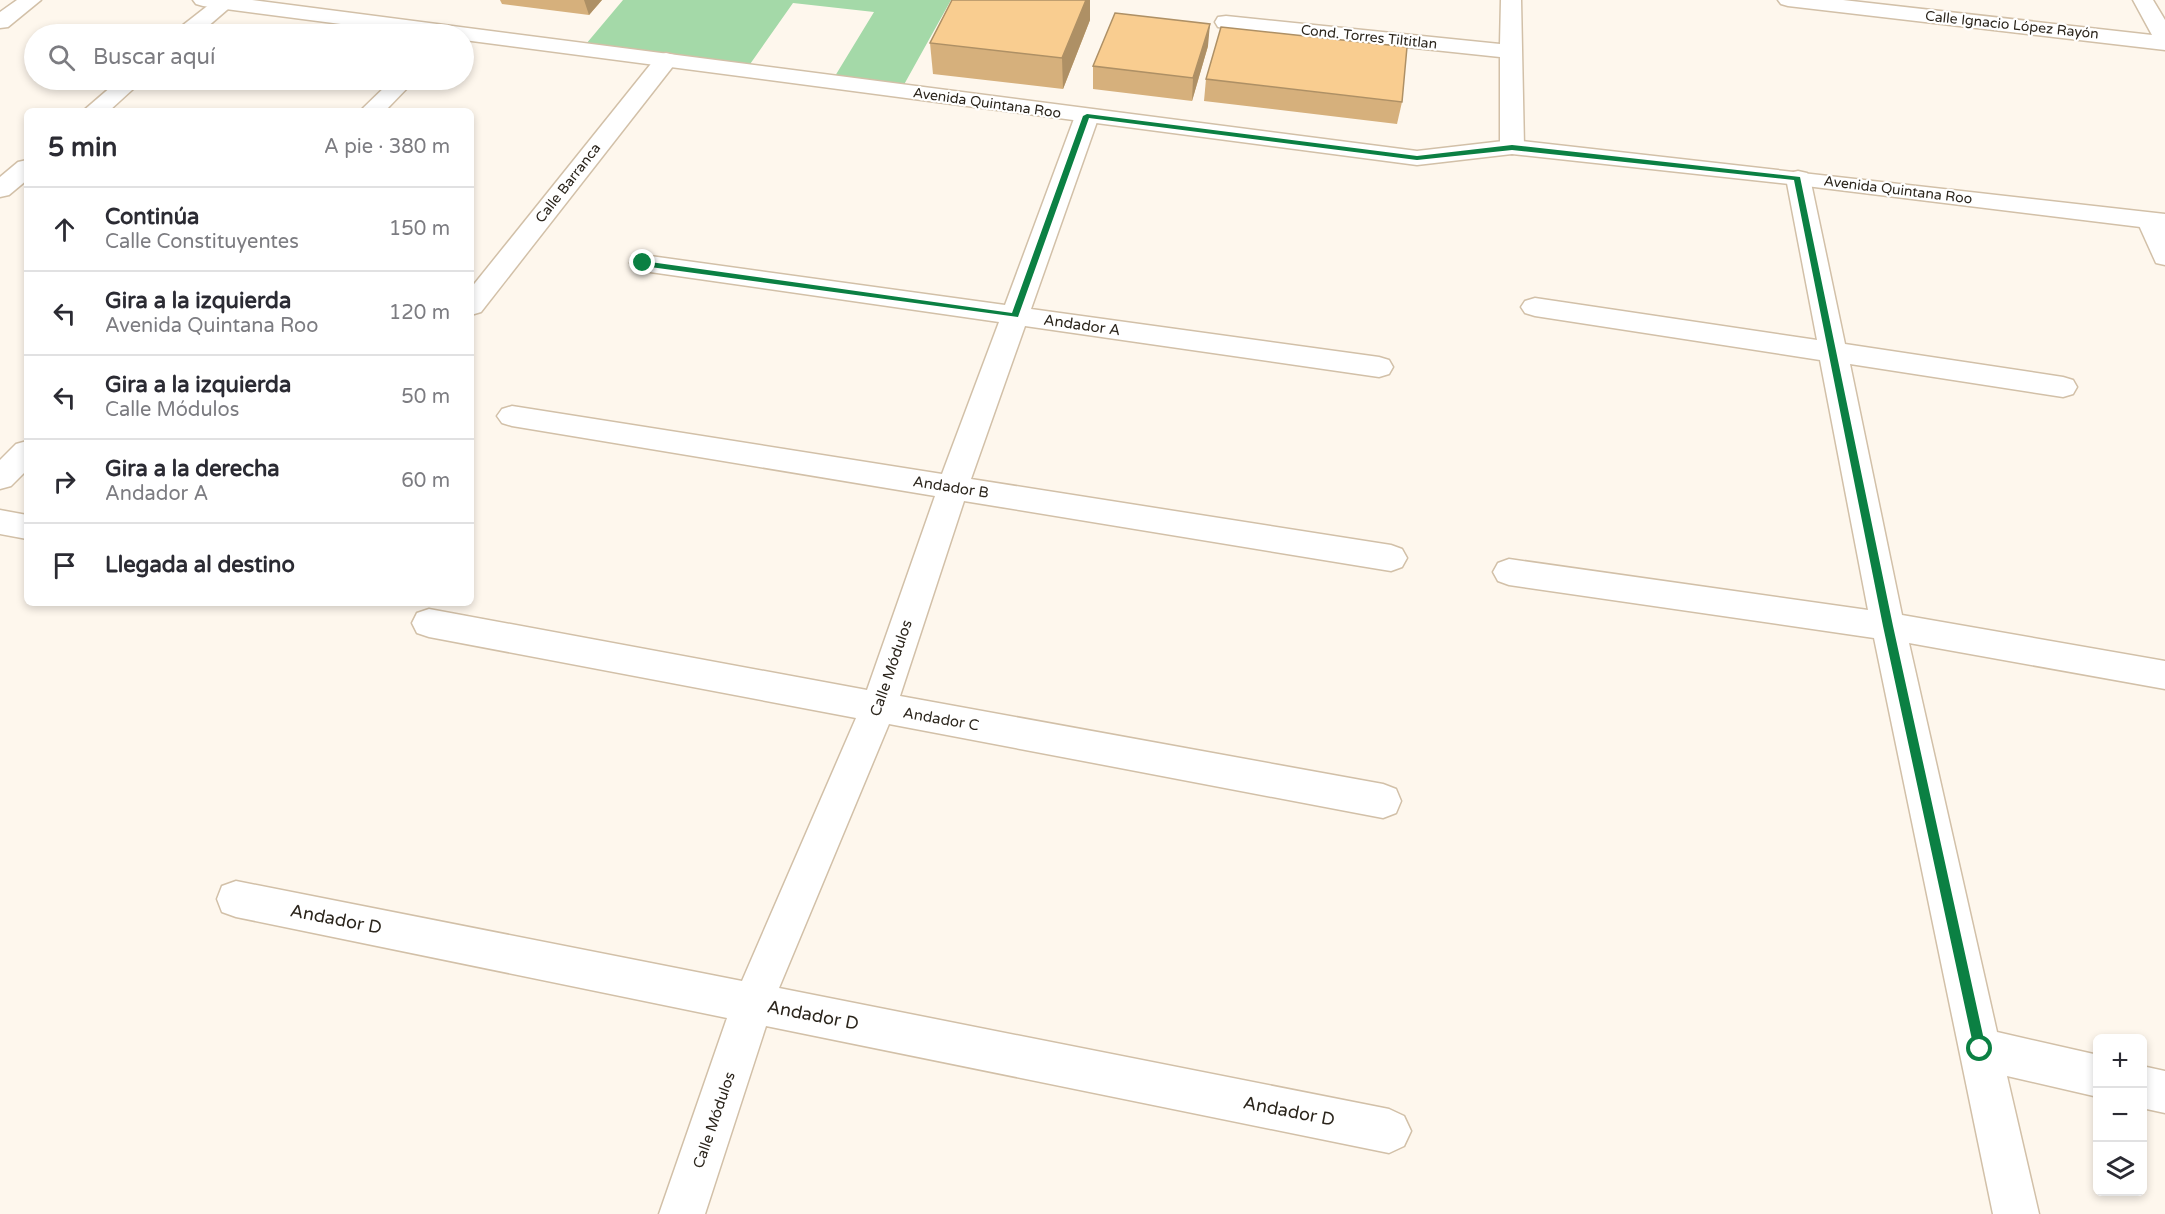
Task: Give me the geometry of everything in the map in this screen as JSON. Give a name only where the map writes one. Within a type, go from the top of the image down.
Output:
[{"type":"street","points":[[0,22],[32,0]]},
{"type":"street","points":[[1512,0],[1512,147]]},
{"type":"street","name":"Calle Ignacio López Rayón","points":[[1788,0],[1824,2],[2165,40]]},
{"type":"street","points":[[2143,0],[2165,40]]},
{"type":"street","points":[[194,24],[213,2]]},
{"type":"street","name":"Avenida Quintana Roo","points":[[213,2],[377,24]]},
{"type":"street","name":"Cond. Torres Tiltitlan","points":[[1226,22],[1512,52]]},
{"type":"street","name":"Avenida Quintana Roo","points":[[474,37],[1417,158],[1512,147],[2158,221]]},
{"type":"street","name":"Calle Barranca","points":[[474,302],[666,60]]},
{"type":"street","points":[[99,108],[120,90]]},
{"type":"street","points":[[375,108],[394,90]]},
{"type":"street","name":"Calle Módulos","points":[[682,1214],[753,1003],[878,708],[953,487],[1087,116]]},
{"type":"street","points":[[0,190],[24,170]]},
{"type":"street","points":[[1798,178],[1888,626],[2016,1214]]},
{"type":"street","points":[[2158,221],[2165,257]]},
{"type":"street","name":"Andador A","points":[[643,263],[1379,367]]},
{"type":"street","points":[[1535,307],[1832,350],[2063,387]]},
{"type":"street","name":"Andador B","points":[[512,416],[1391,558]]},
{"type":"street","points":[[0,478],[24,455]]},
{"type":"street","points":[[0,522],[24,526]]},
{"type":"street","points":[[1509,572],[1888,626],[2165,675]]},
{"type":"street","name":"Andador C","points":[[429,623],[1383,801]]},
{"type":"street","name":"Andador D","points":[[236,899],[1389,1131]]},
{"type":"street","points":[[1980,1049],[2093,1075]]},
{"type":"street","points":[[2147,1088],[2165,1092]]},
{"type":"green space","points":[[623,0],[951,0],[901,90],[832,81],[874,12],[793,3],[748,67],[586,44]]},
{"type":"building","points":[[952,0],[1086,0],[1062,58],[930,43]]},
{"type":"building","points":[[1115,13],[1210,24],[1193,78],[1093,66]]},
{"type":"building","points":[[1221,27],[1407,47],[1402,102],[1206,79]]},
{"type":"route","points":[[643,263],[1015,316],[1087,116],[1417,158],[1512,147],[1798,178],[1888,626],[1980,1049]]}]
